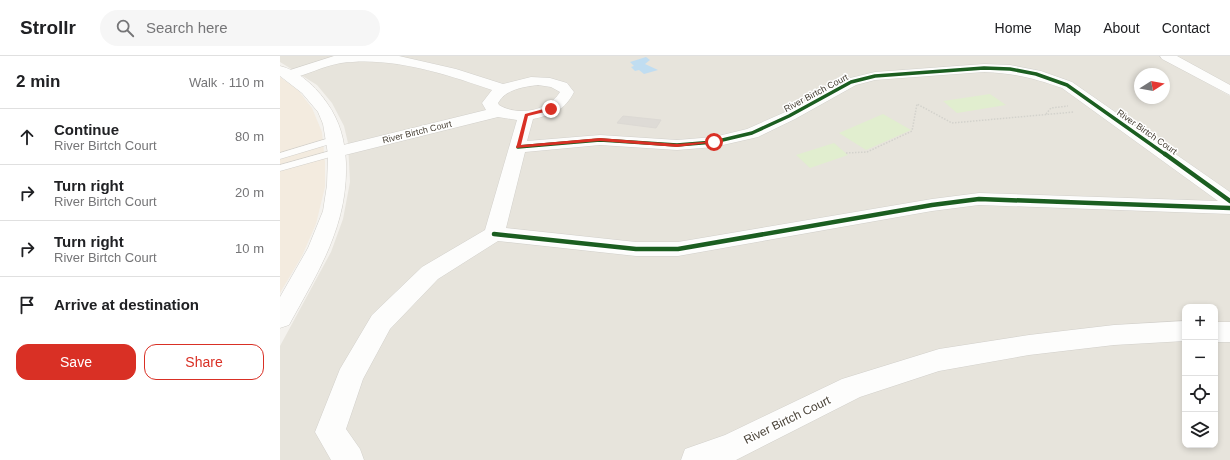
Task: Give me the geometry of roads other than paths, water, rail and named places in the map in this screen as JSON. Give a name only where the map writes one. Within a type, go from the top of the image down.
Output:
[{"type":"street","name":"River Birtch Court","points":[[284,72],[338,59],[361,56],[381,57],[461,74],[498,100],[515,116],[551,109],[565,98],[567,92],[558,84],[538,81],[526,82],[498,100],[433,121],[336,145]]},
{"type":"street","points":[[1167,56],[1230,91]]},
{"type":"street","name":"River Birtch Court","points":[[518,146],[600,140],[677,145],[714,142],[752,133],[790,116],[851,82],[875,76],[984,68],[1010,69],[1036,74],[1067,85],[1230,201]]},
{"type":"street","points":[[280,318],[317,254],[330,222],[337,184],[336,145],[333,129],[322,106],[307,88],[284,72]]},
{"type":"street","points":[[494,234],[526,115]]},
{"type":"street","points":[[350,460],[330,432],[350,377],[381,322],[430,273],[494,234],[636,249],[678,249],[932,205],[979,199],[1230,208]]},
{"type":"street","name":"River Birtch Court","points":[[696,460],[732,447],[852,388],[939,360],[1029,345],[1091,338],[1182,331]]},
{"type":"street","points":[[1218,332],[1230,332]]},
{"type":"lane","points":[[280,156],[336,145]]},
{"type":"lane","points":[[280,168],[336,145]]},
{"type":"water","points":[[646,57],[650,60],[645,64],[658,70],[644,74],[639,70],[635,71],[631,67],[634,66],[630,62]]}]
